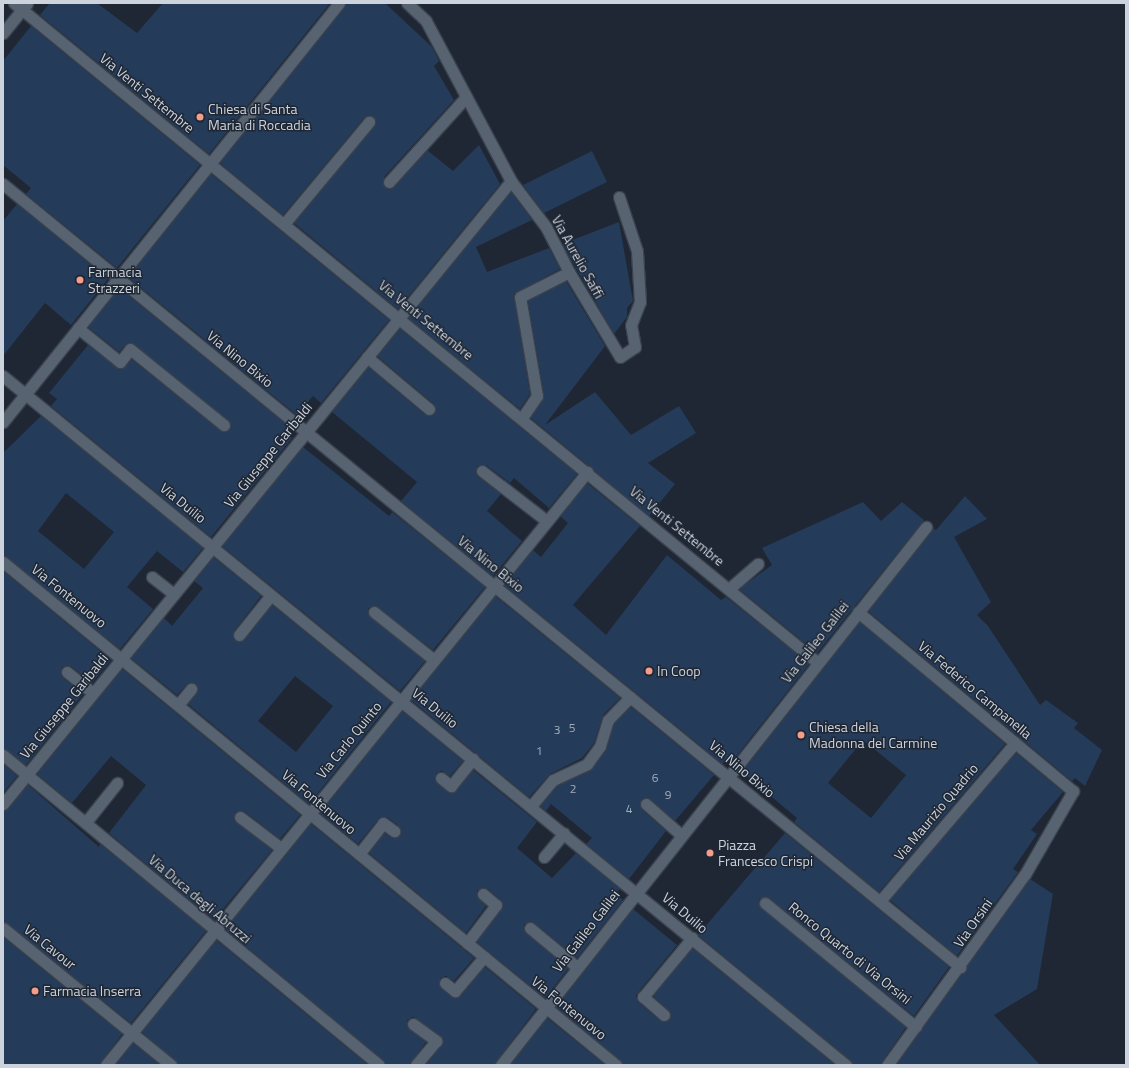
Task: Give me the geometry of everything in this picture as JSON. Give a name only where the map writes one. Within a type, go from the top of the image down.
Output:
[{"type":"street","points":[[3,422],[339,3]]},
{"type":"street","name":"Via Aurelio Saffi","points":[[407,3],[426,22],[511,181],[546,227],[568,272],[620,358],[635,347],[631,325],[640,302],[637,251],[619,197]]},
{"type":"street","points":[[3,33],[21,5]]},
{"type":"street","name":"Via Venti Settembre","points":[[21,5],[210,164],[730,588],[818,663]]},
{"type":"street","points":[[389,182],[466,97]]},
{"type":"street","points":[[284,224],[369,122]]},
{"type":"street","name":"Via Giuseppe Garibaldi","points":[[3,804],[511,181]]},
{"type":"street","name":"Via Nino Bixio","points":[[4,186],[960,967]]},
{"type":"street","points":[[522,418],[537,396],[520,297],[568,272]]},
{"type":"street","points":[[78,328],[120,362],[130,349],[224,425]]},
{"type":"street","points":[[367,357],[429,409]]},
{"type":"street","name":"Via Duilio","points":[[3,376],[846,1065]]},
{"type":"street","points":[[482,471],[547,521]]},
{"type":"street","name":"Via Carlo Quinto","points":[[106,1065],[587,472]]},
{"type":"street","name":"Via Galileo Galilei","points":[[501,1065],[681,835],[926,527]]},
{"type":"street","name":"Via Fontenuovo","points":[[3,562],[616,1065]]},
{"type":"street","points":[[730,588],[758,564]]},
{"type":"street","points":[[152,577],[174,594]]},
{"type":"street","points":[[239,635],[271,595]]},
{"type":"street","points":[[374,612],[434,659]]},
{"type":"street","name":"Via Federico Campanella","points":[[858,612],[1073,791]]},
{"type":"street","points":[[67,672],[93,693]]},
{"type":"street","points":[[178,705],[191,689]]},
{"type":"street","points":[[531,806],[553,780],[587,764],[600,746],[608,720],[630,697]]},
{"type":"street","name":"Via Maurizio Quadrio","points":[[880,901],[1015,743]]},
{"type":"street","name":"Via Duca degli Abruzzi","points":[[3,755],[86,822],[214,931],[379,1065]]},
{"type":"street","points":[[441,778],[451,786],[473,759]]},
{"type":"street","points":[[86,822],[116,783]]},
{"type":"street","name":"Via Orsini","points":[[887,1065],[960,967],[1025,874],[1073,791]]},
{"type":"street","points":[[646,804],[681,835]]},
{"type":"street","points":[[240,817],[281,848]]},
{"type":"street","points":[[359,854],[383,823],[394,831]]},
{"type":"street","points":[[544,857],[564,833]]},
{"type":"street","points":[[466,943],[496,905],[483,894]]},
{"type":"street","name":"Ronco Quarto di Via Orsini","points":[[765,903],[916,1027]]},
{"type":"street","name":"Via Cavour","points":[[3,928],[171,1065]]},
{"type":"street","points":[[530,928],[577,967]]},
{"type":"street","points":[[664,1015],[643,997],[692,938]]},
{"type":"street","points":[[445,983],[455,991],[484,958]]},
{"type":"street","points":[[413,1024],[436,1041],[416,1065]]},
{"type":"building","points":[[50,3],[97,3],[137,33],[163,3],[330,3],[209,154],[40,15]]},
{"type":"building","points":[[346,3],[385,3],[432,47],[439,61],[434,66],[454,100],[384,177],[384,187],[394,187],[427,150],[453,171],[479,145],[500,184],[398,309],[294,223],[374,126],[373,116],[364,118],[283,215],[220,163]]},
{"type":"building","points":[[31,26],[200,165],[117,268],[26,194],[31,188],[3,165],[3,61]]},
{"type":"building","points":[[592,151],[607,182],[544,213],[523,185]]},
{"type":"building","points":[[211,174],[389,320],[321,403],[313,396],[297,415],[128,277]]},
{"type":"building","points":[[511,192],[532,220],[476,247],[487,272],[549,248],[560,269],[514,294],[530,394],[520,409],[408,318]]},
{"type":"building","points":[[17,204],[108,279],[71,325],[45,303],[3,356],[3,221]]},
{"type":"building","points":[[619,222],[633,301],[627,308],[627,317],[614,334],[562,244]]},
{"type":"building","points":[[566,281],[605,346],[545,425],[595,392],[631,435],[679,406],[696,433],[648,463],[675,484],[649,516],[531,418],[544,395],[528,301]]},
{"type":"building","points":[[119,288],[288,426],[284,431],[292,438],[211,537],[51,406],[57,399],[49,393],[88,345],[119,369],[131,359],[220,430],[230,429],[228,420],[134,344],[127,343],[119,352],[88,327]]},
{"type":"building","points":[[400,329],[577,474],[549,508],[514,478],[510,483],[486,465],[477,466],[477,476],[501,494],[487,511],[522,541],[493,576],[401,501],[417,482],[332,412],[368,367],[424,414],[435,413],[434,404],[377,356]]},
{"type":"building","points":[[41,416],[203,548],[183,572],[157,551],[127,587],[153,609],[120,649],[3,555],[3,453]],"holes":[[[66,493],[114,532],[84,569],[38,531]]]},
{"type":"building","points":[[303,447],[389,516],[392,512],[485,587],[433,650],[378,607],[368,608],[370,617],[425,661],[400,691],[222,546]]},
{"type":"building","points":[[587,483],[640,526],[573,605],[606,635],[667,555],[721,600],[726,597],[809,664],[731,763],[726,759],[723,764],[504,585],[533,550],[541,557],[568,523],[560,516]]},
{"type":"building","points":[[965,496],[987,519],[954,537],[991,602],[977,615],[988,626],[1040,705],[1046,700],[1078,723],[1074,728],[1102,750],[1085,786],[1075,778],[1072,781],[868,611],[933,528],[936,530]]},
{"type":"building","points":[[863,502],[881,521],[902,502],[924,520],[817,653],[739,589],[772,565],[762,548]]},
{"type":"building","points":[[213,557],[261,596],[234,631],[234,640],[244,639],[272,605],[391,702],[309,804],[188,704],[198,690],[196,684],[188,683],[177,695],[131,658],[164,618],[172,626],[203,588],[194,581]],"holes":[[[295,676],[333,706],[296,752],[258,721]]]},
{"type":"building","points":[[3,571],[111,660],[92,683],[71,666],[62,667],[62,677],[83,694],[26,765],[3,748]]},
{"type":"building","points":[[495,596],[620,698],[603,715],[594,743],[582,758],[550,774],[529,797],[411,700]]},
{"type":"building","points":[[860,622],[1005,744],[879,892],[794,822],[797,818],[742,772]],"holes":[[[863,740],[906,775],[871,818],[828,783]]]},
{"type":"building","points":[[122,669],[300,815],[280,839],[244,811],[235,812],[236,822],[272,850],[214,920],[109,833],[146,785],[111,756],[72,803],[37,774]]},
{"type":"building","points":[[631,707],[714,775],[675,821],[650,799],[641,800],[641,809],[666,831],[629,879],[586,844],[592,838],[551,804],[546,811],[540,806],[557,786],[593,768],[607,748],[614,724]]},
{"type":"building","points":[[402,711],[463,761],[450,776],[442,771],[436,773],[437,783],[453,793],[473,770],[537,822],[517,848],[552,878],[576,853],[620,889],[616,894],[623,900],[577,958],[534,923],[524,924],[526,933],[568,969],[545,998],[477,942],[503,906],[501,900],[488,889],[477,890],[477,897],[486,906],[466,933],[369,853],[384,833],[393,838],[399,835],[398,825],[387,817],[380,817],[358,844],[320,813]]},
{"type":"building","points":[[1016,753],[1063,792],[1031,830],[1037,834],[1013,869],[1018,872],[957,956],[890,900]]},
{"type":"building","points":[[3,764],[17,776],[3,793]]},
{"type":"building","points":[[28,785],[99,847],[100,844],[206,931],[131,1023],[3,921],[3,811]]},
{"type":"building","points":[[311,824],[474,958],[454,981],[446,976],[440,978],[441,988],[451,997],[458,997],[485,967],[536,1009],[494,1065],[425,1065],[441,1045],[443,1039],[413,1017],[407,1020],[407,1027],[426,1042],[409,1065],[386,1065],[383,1060],[225,929]]},
{"type":"building","points":[[785,833],[949,967],[914,1016],[769,898],[759,899],[761,908],[906,1027],[880,1065],[853,1065],[850,1060],[698,935]]},
{"type":"building","points":[[1030,879],[1053,894],[1037,989],[994,1015],[1040,1065],[896,1065]]},
{"type":"building","points":[[633,909],[677,945],[636,995],[638,1002],[659,1020],[667,1021],[671,1013],[653,996],[692,948],[835,1065],[623,1065],[620,1060],[556,1007]]},
{"type":"building","points":[[3,937],[122,1034],[99,1065],[3,1065]]},
{"type":"building","points":[[216,940],[368,1065],[178,1065],[142,1032]]},
{"type":"building","points":[[547,1018],[605,1065],[510,1065]]},
{"type":"building","points":[[133,1043],[160,1065],[115,1065]]},
{"type":"place","name":"Chiesa di Santa Maria di Roccadia","points":[[200,117]]},
{"type":"place","name":"Farmacia Strazzeri","points":[[80,280]]},
{"type":"place","name":"In Coop","points":[[649,671]]},
{"type":"place","name":"Chiesa della Madonna del Carmine","points":[[801,735]]},
{"type":"place","name":"Piazza Francesco Crispi","points":[[710,853]]},
{"type":"place","name":"Farmacia Inserra","points":[[35,991]]}]
